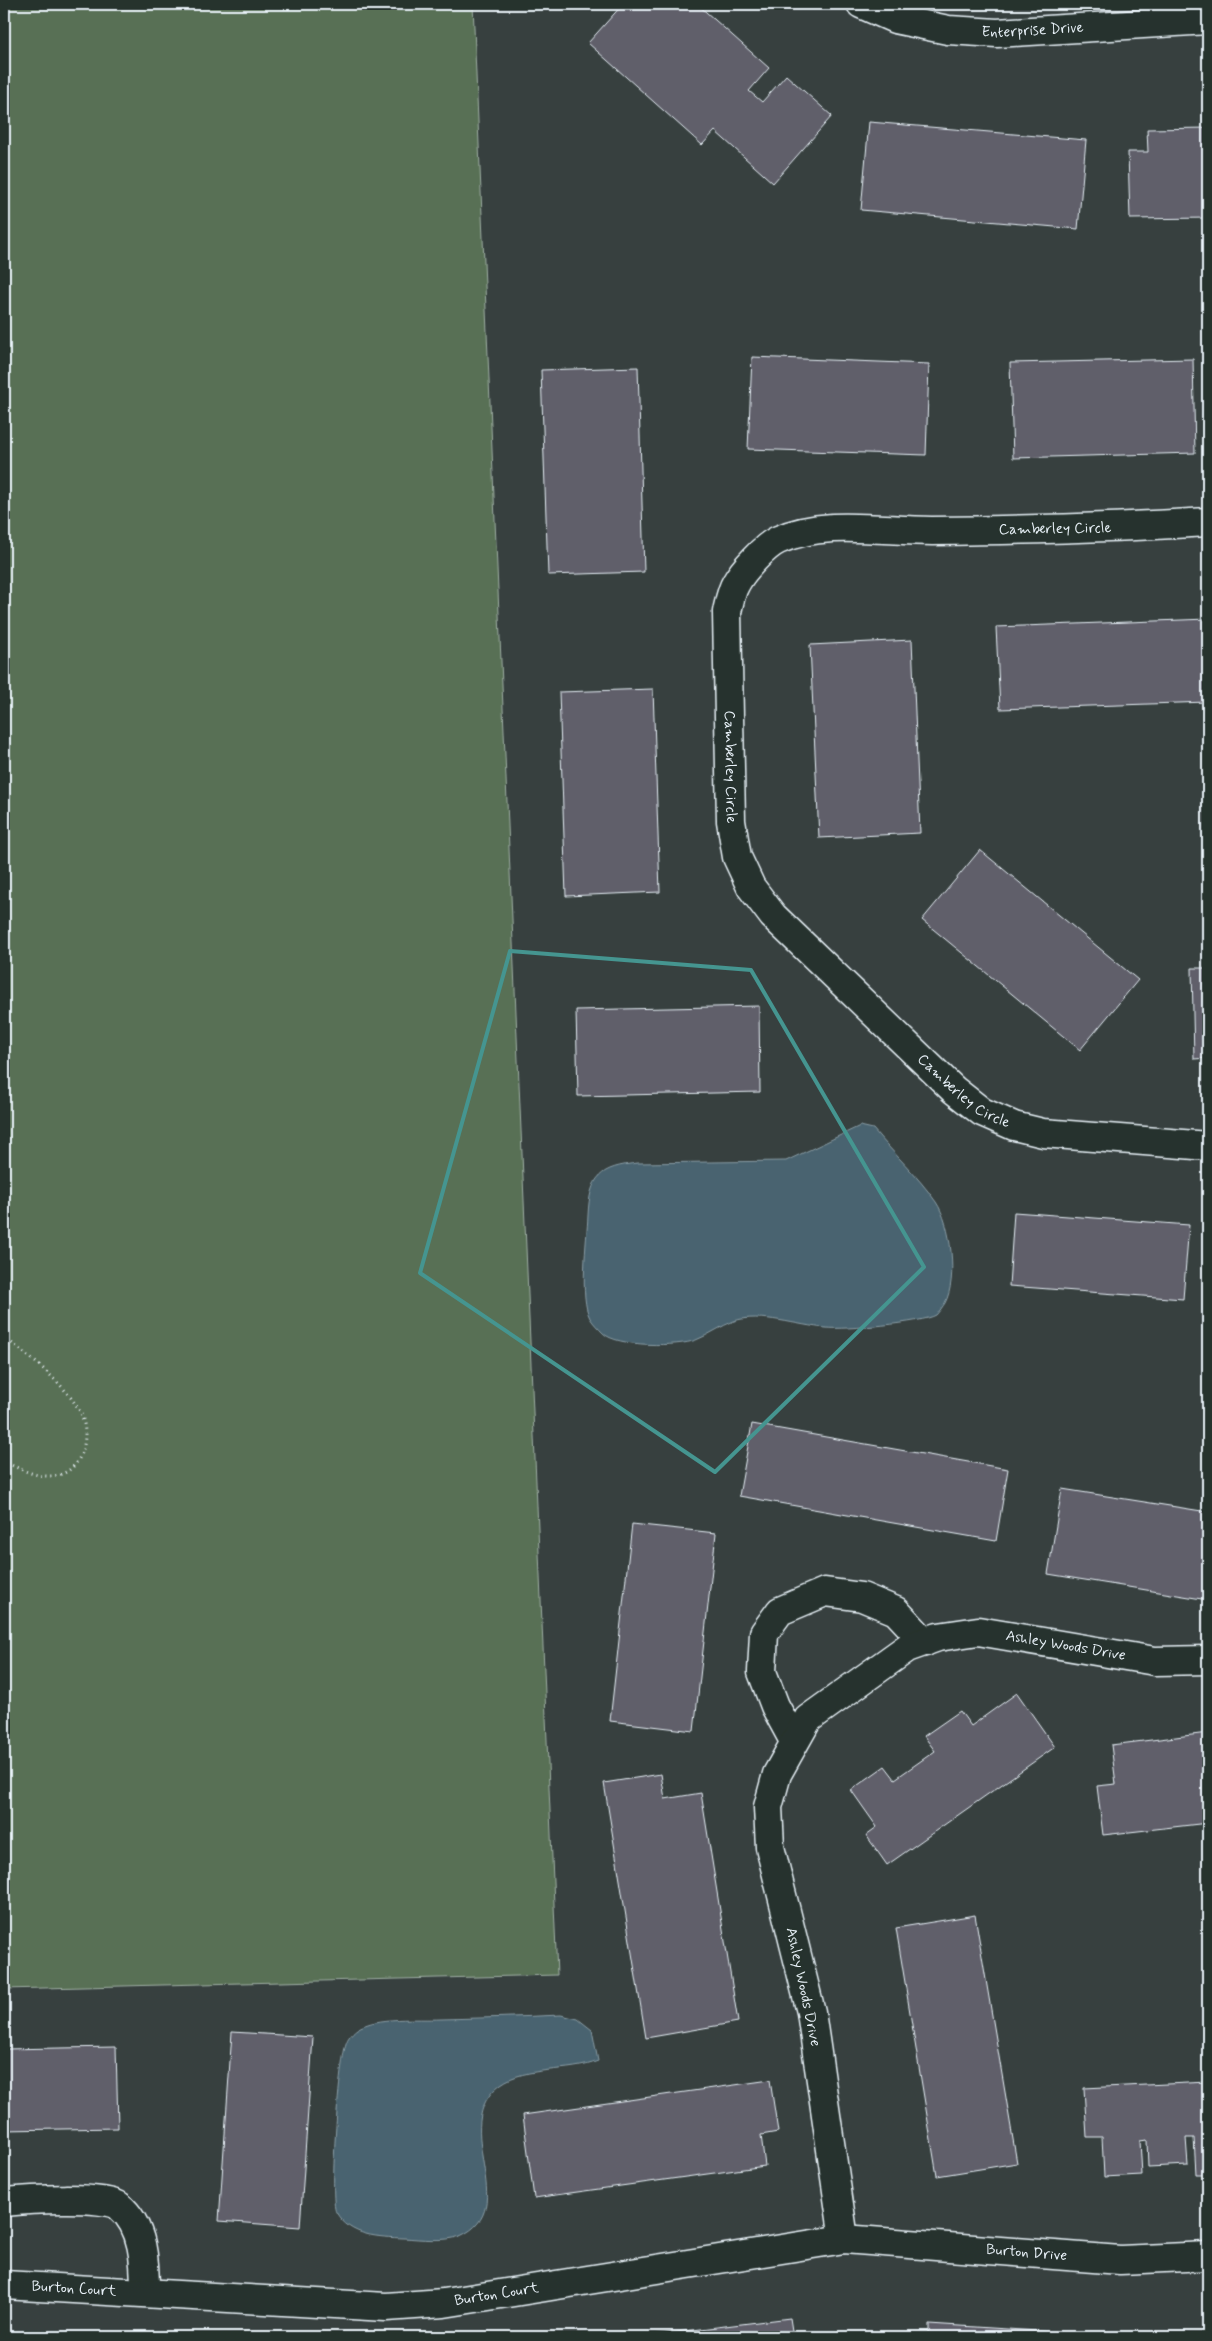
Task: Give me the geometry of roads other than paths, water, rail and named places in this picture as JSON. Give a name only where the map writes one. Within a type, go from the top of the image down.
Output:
[{"type":"street","name":"Enterprise Drive","points":[[861,4],[895,19],[948,30],[997,33],[1208,20]]},
{"type":"street","name":"Camberley Circle","points":[[1208,522],[1060,530],[893,531],[837,527],[804,530],[776,540],[753,561],[735,584],[727,612],[732,821],[737,857],[751,886],[774,916],[954,1090],[982,1112],[1014,1126],[1043,1133],[1208,1146]]},
{"type":"street","points":[[794,1741],[775,1706],[762,1672],[764,1634],[780,1611],[825,1592],[862,1597],[896,1611],[924,1642]]},
{"type":"street","name":"Ashley Woods Drive","points":[[844,2239],[812,2012],[770,1847],[768,1807],[777,1774],[794,1741],[808,1720],[907,1648],[938,1637],[978,1631],[1155,1661],[1208,1660]]},
{"type":"street","points":[[4,2202],[99,2200],[118,2205],[131,2219],[140,2240],[145,2262],[145,2292]]},
{"type":"street","name":"Burton Drive","points":[[844,2239],[1120,2260],[1208,2256]]},
{"type":"street","name":"Burton Court","points":[[4,2285],[386,2307],[444,2303],[844,2239]]},
{"type":"water","points":[[860,1126],[873,1129],[921,1183],[936,1202],[946,1224],[951,1252],[951,1280],[945,1303],[936,1315],[916,1321],[865,1327],[835,1328],[815,1327],[780,1320],[744,1319],[729,1323],[696,1340],[663,1345],[634,1343],[610,1338],[591,1320],[587,1309],[584,1283],[589,1202],[595,1182],[606,1171],[614,1167],[638,1163],[786,1161]]},
{"type":"water","points":[[561,2015],[578,2019],[592,2030],[598,2061],[587,2065],[523,2074],[511,2078],[501,2084],[486,2101],[480,2121],[480,2143],[486,2186],[486,2206],[478,2223],[460,2236],[432,2240],[366,2234],[357,2231],[342,2220],[336,2212],[334,2202],[334,2157],[344,2052],[348,2039],[354,2031],[365,2025],[386,2020]]}]
